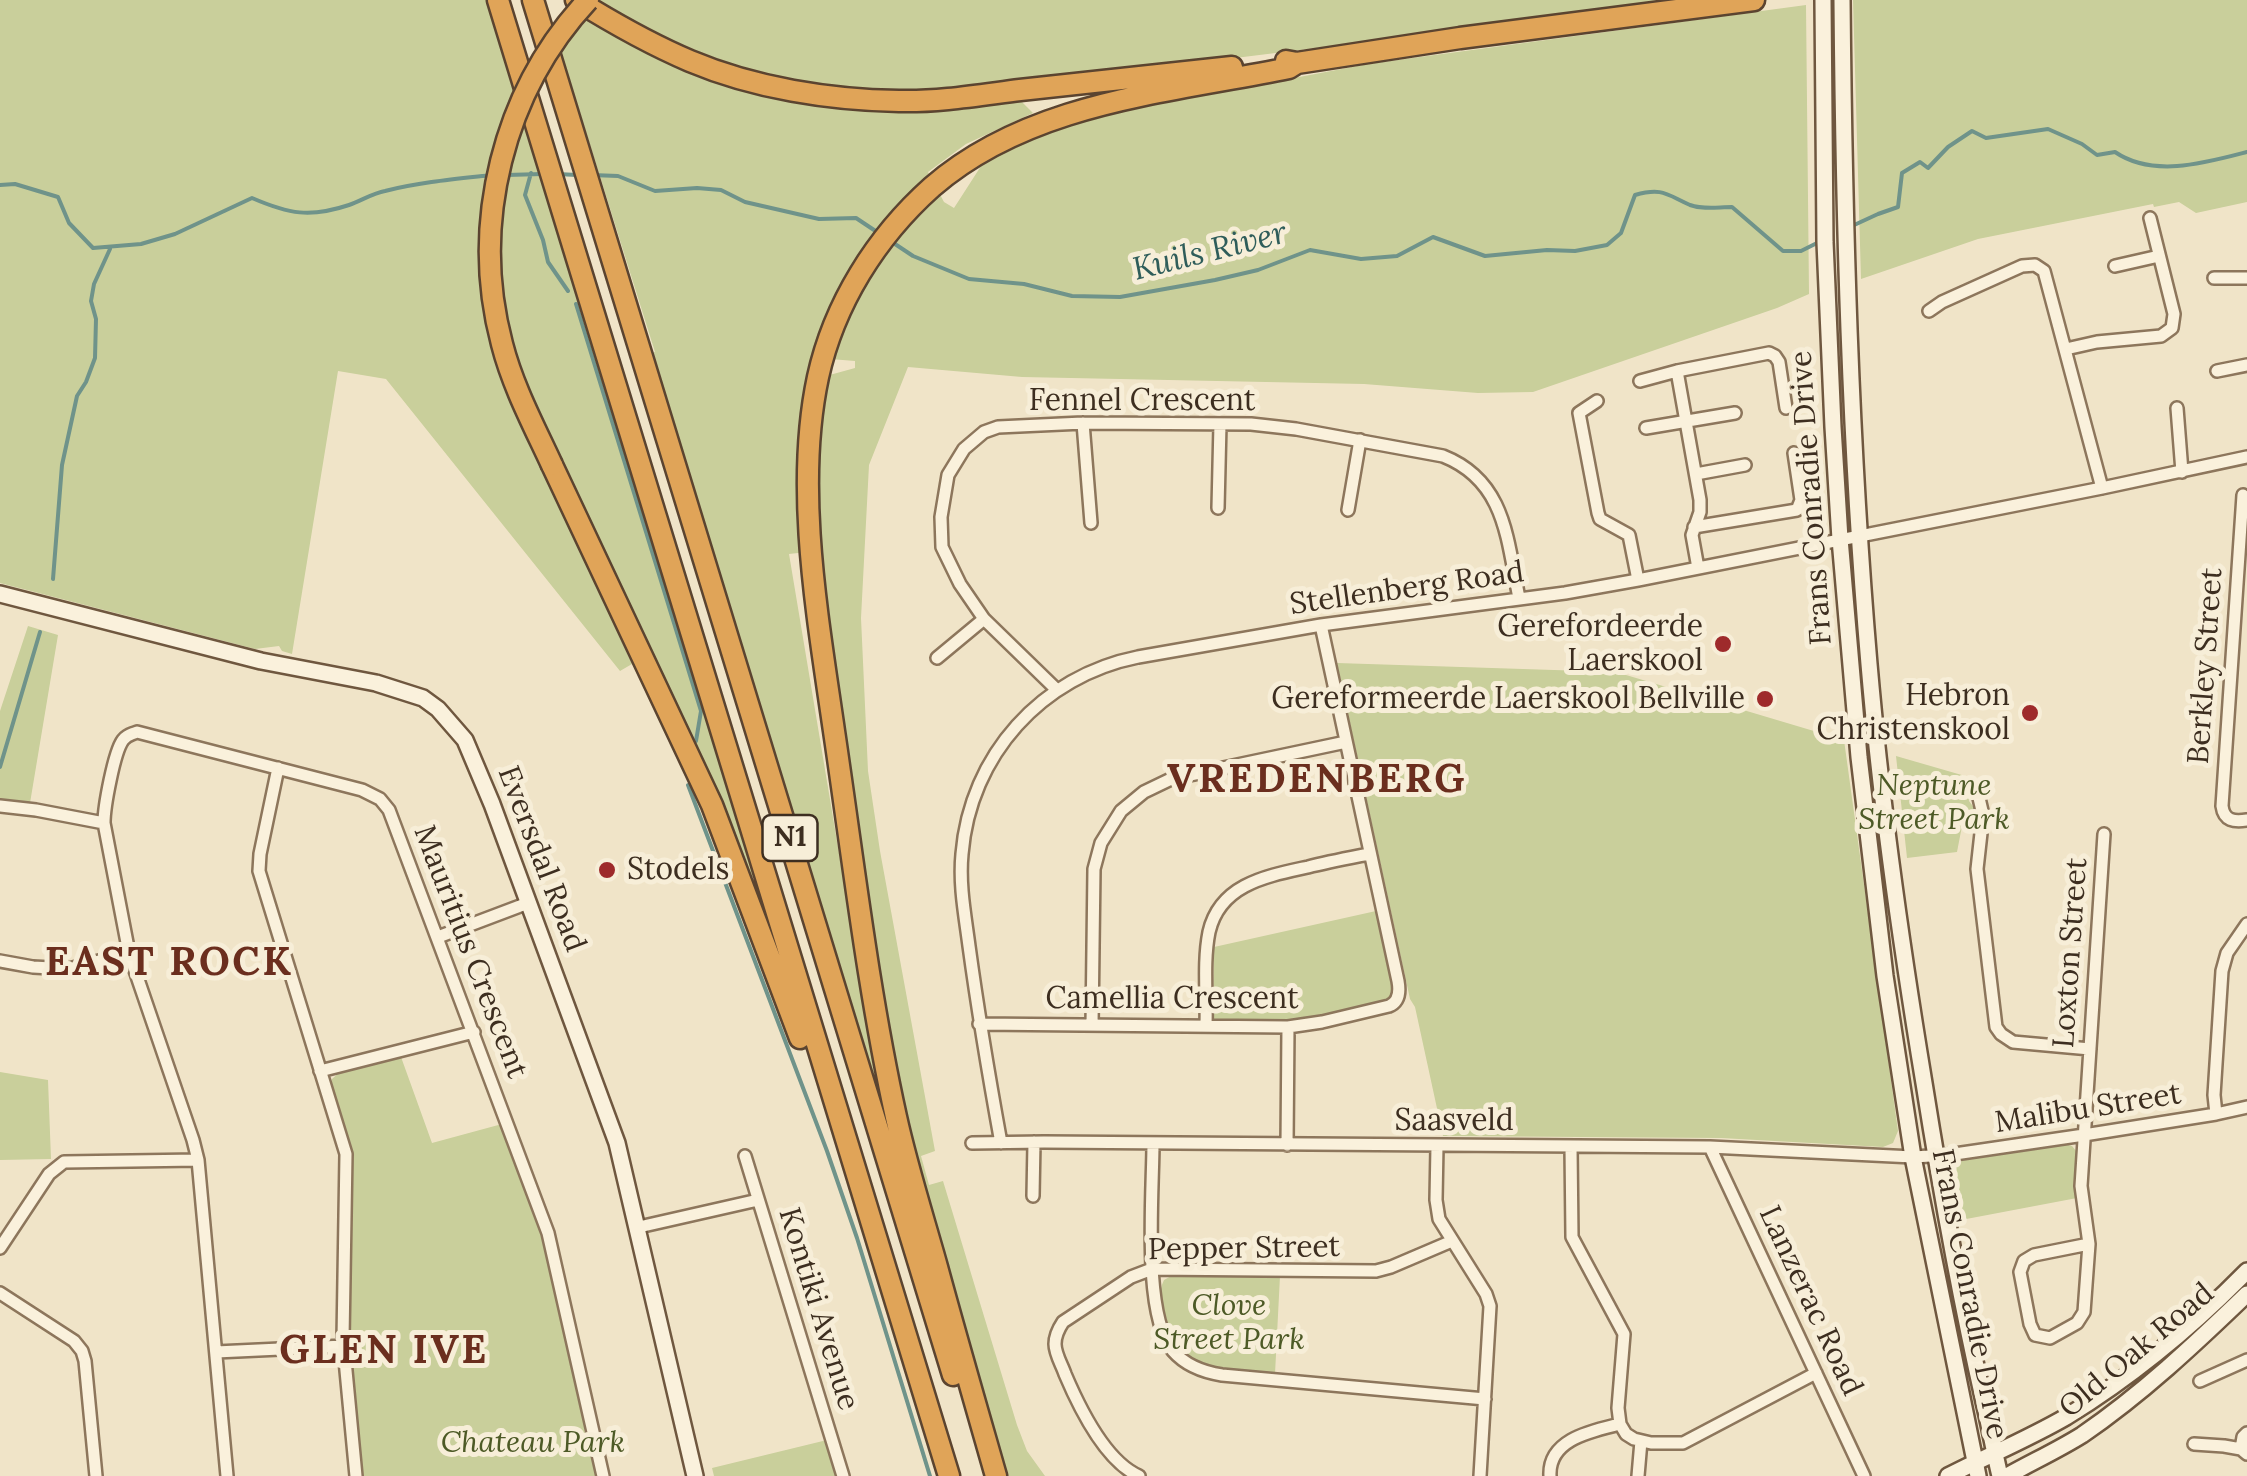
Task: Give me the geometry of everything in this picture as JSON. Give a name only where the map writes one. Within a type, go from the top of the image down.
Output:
[{"type":"highway","name":"N1","points":[[498,0],[948,1476]]},
{"type":"highway","name":"N1","points":[[533,0],[984,1476]]},
{"type":"highway","points":[[576,0],[619,27],[694,63],[746,79],[826,95],[899,102],[1297,63],[1754,0]]},
{"type":"highway","points":[[588,0],[543,60],[507,138],[491,229],[492,292],[502,345],[519,394],[712,806],[868,1217]]},
{"type":"highway","points":[[996,1476],[896,1119],[856,882],[812,558],[808,477],[818,376],[830,337],[882,239],[934,186],[976,154],[1014,134],[1086,108],[1290,68],[1297,63]]},
{"type":"street","name":"Frans Conradie Drive","points":[[1822,0],[1826,264],[1840,539],[1859,758],[1880,936],[1913,1157],[1976,1470]]},
{"type":"street","name":"Frans Conradie Drive","points":[[1842,0],[1845,258],[1853,444],[1869,665],[1886,824],[1935,1156],[1994,1455],[2004,1476]]},
{"type":"street","points":[[2066,348],[2170,331],[2174,314],[2150,218]]},
{"type":"street","points":[[2115,266],[2160,256]]},
{"type":"street","points":[[1929,311],[2022,266],[2035,265],[2046,273],[2102,488]]},
{"type":"street","points":[[2214,278],[2247,278]]},
{"type":"street","points":[[1640,381],[1772,354],[1779,362],[1786,408]]},
{"type":"street","points":[[2217,371],[2247,365]]},
{"type":"street","points":[[1677,371],[1700,509],[1693,544],[1698,568]]},
{"type":"street","points":[[1597,401],[1578,414],[1598,513],[1600,519],[1629,534],[1638,580]]},
{"type":"street","points":[[2176,408],[2182,472]]},
{"type":"street","points":[[1646,428],[1735,412]]},
{"type":"street","points":[[1082,424],[1091,523]]},
{"type":"street","points":[[1218,508],[1220,424]]},
{"type":"street","name":"Fennel Crescent","points":[[1056,690],[984,620],[960,584],[942,546],[940,517],[948,475],[964,449],[998,426],[1281,426],[1443,456],[1474,474],[1499,508],[1519,598]]},
{"type":"street","points":[[1348,510],[1360,440]]},
{"type":"street","points":[[1694,526],[1797,510],[1801,500],[1794,452]]},
{"type":"street","name":"Stellenberg Road","points":[[1001,1143],[979,1024],[962,883],[966,825],[979,784],[1000,746],[1029,712],[1086,673],[1125,660],[1321,625],[1638,580],[2247,457]]},
{"type":"street","points":[[1696,474],[1744,465]]},
{"type":"street","name":"Berkley Street","points":[[2243,494],[2241,618],[2222,806],[2228,819],[2247,820]]},
{"type":"street","name":"Eversdal Road","points":[[0,594],[260,661],[376,683],[424,698],[455,726],[465,740],[492,804],[617,1143],[695,1476]]},
{"type":"street","points":[[937,658],[984,620]]},
{"type":"street","name":"Camellia Crescent","points":[[979,1024],[1288,1027],[1388,1006],[1397,1000],[1398,982],[1321,625]]},
{"type":"street","name":"Mauritius Crescent","points":[[227,1476],[198,1160],[129,953],[104,823],[105,802],[120,746],[133,733],[146,733],[368,792],[385,804],[548,1233],[603,1476]]},
{"type":"street","points":[[1092,1025],[1094,870],[1102,843],[1121,811],[1144,792],[1171,779],[1346,742]]},
{"type":"street","points":[[278,768],[260,854],[260,877],[346,1154],[344,1346],[356,1476]]},
{"type":"street","points":[[1979,798],[1983,815],[1978,868],[1996,1028],[2014,1042],[2090,1049]]},
{"type":"street","points":[[0,806],[104,823]]},
{"type":"street","name":"Loxton Street","points":[[2089,1244],[2034,1255],[2022,1264],[2021,1276],[2035,1335],[2053,1337],[2083,1315],[2089,1244],[2080,1186],[2104,834]]},
{"type":"street","points":[[1206,1026],[1208,937],[1213,920],[1230,896],[1246,883],[1266,876],[1369,854]]},
{"type":"street","points":[[438,938],[528,903]]},
{"type":"street","points":[[2216,1114],[2223,964],[2247,924]]},
{"type":"street","points":[[0,961],[69,969],[129,953]]},
{"type":"street","points":[[1287,1145],[1288,1027]]},
{"type":"street","points":[[320,1071],[474,1032]]},
{"type":"street","name":"Malibu Street","points":[[1935,1156],[2247,1107]]},
{"type":"street","points":[[1033,1196],[1034,1142]]},
{"type":"street","points":[[1153,1143],[1152,1269],[1156,1309],[1162,1332],[1176,1355],[1200,1370],[1222,1374],[1485,1398]]},
{"type":"street","name":"Saasveld","points":[[972,1144],[1710,1147],[1935,1156]]},
{"type":"street","points":[[1437,1146],[1436,1206],[1441,1224],[1490,1306],[1480,1476]]},
{"type":"street","points":[[1571,1147],[1572,1237],[1624,1334],[1618,1408],[1620,1424],[1629,1437],[1669,1444],[1687,1441],[1816,1374]]},
{"type":"street","name":"Lanzerac Road","points":[[1710,1147],[1864,1476]]},
{"type":"street","name":"Kontiki Avenue","points":[[744,1156],[843,1476]]},
{"type":"street","points":[[0,1248],[49,1174],[64,1162],[198,1160]]},
{"type":"street","points":[[639,1228],[758,1200]]},
{"type":"street","name":"Pepper Street","points":[[1140,1476],[1120,1464],[1080,1407],[1056,1352],[1056,1338],[1063,1322],[1074,1313],[1131,1277],[1152,1269],[1376,1271],[1452,1241]]},
{"type":"street","name":"Old Oak Road","points":[[1948,1476],[1976,1470],[1994,1455],[2064,1418],[2116,1384],[2170,1343],[2247,1272]]},
{"type":"street","points":[[0,1293],[82,1350],[96,1476]]},
{"type":"street","name":"Old Oak Road","points":[[2004,1476],[2079,1436],[2114,1411],[2190,1349],[2247,1294]]},
{"type":"street","points":[[216,1352],[344,1346]]},
{"type":"street","points":[[2200,1382],[2247,1360]]},
{"type":"street","points":[[1550,1476],[1554,1455],[1571,1440],[1620,1424]]},
{"type":"street","points":[[2194,1444],[2244,1452],[2243,1437],[2247,1433]]},
{"type":"street","points":[[1638,1476],[1641,1442]]},
{"type":"green space","points":[[0,0],[486,0],[515,93],[492,157],[480,221],[481,279],[488,328],[504,384],[632,664],[620,671],[386,379],[338,371],[292,654],[279,646],[255,649],[0,583]]},
{"type":"green space","points":[[599,0],[1674,0],[1623,6],[1617,11],[918,95],[804,86],[695,56],[595,4]]},
{"type":"green space","points":[[1853,0],[2247,0],[2247,202],[2196,213],[2179,202],[2154,207],[2153,204],[1978,239],[1861,279]]},
{"type":"green space","points":[[1806,5],[1809,294],[1777,308],[1533,392],[1478,393],[1364,384],[1022,377],[908,367],[869,465],[861,618],[868,771],[935,1151],[921,1156],[929,1185],[943,1181],[1017,1425],[1027,1451],[1045,1476],[1005,1476],[912,1152],[896,1082],[826,630],[816,489],[817,439],[826,376],[855,368],[855,361],[818,358],[807,552],[789,554],[880,1080],[876,1082],[561,52],[585,19],[664,60],[748,90],[790,100],[878,111],[1022,102],[1033,113],[966,144],[928,172],[944,202],[954,208],[983,163],[1034,136],[1093,116],[1368,64]]},
{"type":"green space","points":[[522,118],[757,876],[749,878],[535,409],[509,340],[497,256],[505,173]]},
{"type":"green space","points":[[28,626],[58,635],[30,803],[0,801],[0,711]]},
{"type":"green space","points":[[1337,663],[1616,672],[1844,740],[1898,1131],[1893,1143],[1883,1147],[1721,1138],[1443,1136]]},
{"type":"green space","name":"Neptune Street Park","points":[[1896,756],[1979,780],[1968,794],[1978,813],[1975,829],[1962,826],[1957,852],[1907,858]]},
{"type":"green space","points":[[1376,911],[1393,988],[1388,1000],[1323,1015],[1213,1021],[1214,947]]},
{"type":"green space","name":"Chateau Park","points":[[401,1057],[432,1143],[502,1124],[547,1248],[596,1476],[361,1476],[349,1339],[350,1147],[331,1086],[340,1072]]},
{"type":"green space","points":[[0,1072],[48,1080],[51,1159],[0,1160]]},
{"type":"green space","points":[[2065,1144],[2077,1152],[2077,1198],[1961,1220],[1952,1172],[1956,1165],[1965,1159]]},
{"type":"green space","name":"Clove Street Park","points":[[1173,1275],[1280,1276],[1275,1374],[1207,1366],[1180,1350],[1170,1337],[1160,1304],[1164,1280]]},
{"type":"green space","points":[[827,1440],[838,1476],[714,1476],[712,1468]]},
{"type":"waterway","name":"Kuils River","points":[[1852,226],[1898,207],[1902,173],[1920,162],[1928,168],[1948,147],[1972,131],[1986,138],[2048,129],[2097,155],[2115,152],[2146,165],[2197,164],[2247,152]]},
{"type":"waterway","points":[[531,173],[525,195],[548,262],[568,291]]},
{"type":"waterway","name":"Kuils River","points":[[507,175],[542,174]]},
{"type":"waterway","name":"Kuils River","points":[[557,174],[577,175]]},
{"type":"waterway","name":"Kuils River","points":[[0,185],[15,184],[58,197],[69,223],[93,248],[141,244],[175,234],[252,198],[289,211],[323,212],[398,188],[492,175]]},
{"type":"waterway","name":"Kuils River","points":[[592,175],[618,176],[655,191],[721,190],[745,202],[819,219],[856,218],[880,234]]},
{"type":"waterway","name":"Kuils River","points":[[892,242],[913,256],[969,279],[1024,284],[1072,296],[1120,297],[1258,270],[1310,250],[1361,259],[1397,256],[1433,237],[1485,256],[1575,251],[1607,245],[1621,233],[1635,195],[1652,192],[1664,193],[1695,207],[1732,207],[1783,251],[1801,251],[1821,241]]},
{"type":"waterway","points":[[53,579],[62,465],[77,396],[95,358],[96,319],[91,301],[94,284],[110,249]]},
{"type":"waterway","points":[[576,304],[701,711],[696,741]]},
{"type":"waterway","points":[[0,767],[40,632]]},
{"type":"waterway","points":[[688,785],[827,1151],[930,1476]]},
{"type":"place","name":"Gerefordeerde Laerskool","points":[[1723,644]]},
{"type":"place","name":"Gereformeerde Laerskool Bellville","points":[[1765,699]]},
{"type":"place","name":"Hebron Christenskool","points":[[2030,713]]},
{"type":"place","name":"Stodels","points":[[607,870]]},
{"type":"district","name":"VREDENBERG","points":[[1317,781]]},
{"type":"district","name":"EAST ROCK","points":[[169,964]]},
{"type":"district","name":"GLEN IVE","points":[[384,1352]]}]
